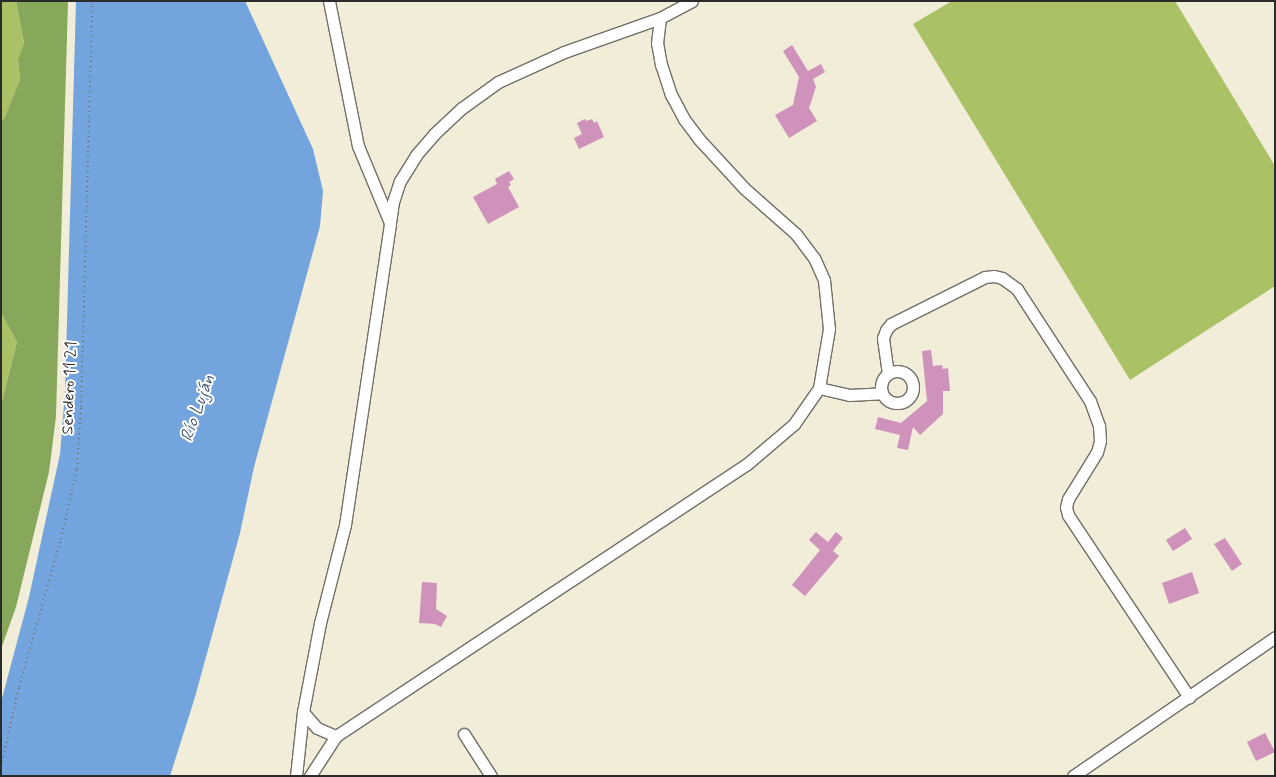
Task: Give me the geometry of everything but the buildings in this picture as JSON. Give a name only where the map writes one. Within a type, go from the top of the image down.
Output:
[{"type":"street","points":[[329,1],[358,146],[390,223]]},
{"type":"street","points":[[296,776],[303,712],[320,622],[345,525],[393,202],[400,181],[416,155],[434,134],[462,108],[498,82],[606,35],[660,18],[692,1]]},
{"type":"street","points":[[310,776],[336,736],[747,464],[794,424],[819,388],[829,329],[824,280],[814,258],[796,234],[744,188],[699,139],[684,119],[671,95],[661,65],[657,43],[660,18]]},
{"type":"street","points":[[888,374],[884,338],[886,330],[892,324],[985,278],[994,276],[1002,278],[1017,290],[1090,401],[1099,426],[1100,441],[1097,452],[1068,498],[1066,507],[1068,514],[1189,697]]},
{"type":"street","points":[[898,371],[908,374],[914,388],[909,398],[900,403],[889,401],[882,393],[882,382],[888,374],[898,371]]},
{"type":"street","points":[[819,388],[849,395],[882,393]]},
{"type":"street","points":[[1072,776],[1275,637]]},
{"type":"street","points":[[303,712],[317,728],[336,736]]},
{"type":"street","points":[[464,734],[491,776]]},
{"type":"path","name":"Sendero 11 21","points":[[1,767],[19,687],[61,539],[77,469],[81,407],[92,1]]},
{"type":"green space","points":[[1,1],[16,1],[24,43],[18,61],[20,80],[4,120],[1,121]]},
{"type":"green space","points":[[16,1],[68,1],[56,416],[49,472],[16,607],[1,649],[1,405],[17,342],[1,313],[1,121],[4,119],[20,80],[18,60],[24,43]]},
{"type":"green space","points":[[952,1],[1175,1],[1275,166],[1275,286],[1130,380],[913,24]]},
{"type":"green space","points":[[1,313],[17,342],[1,405]]},
{"type":"water","name":"Río Luján","points":[[76,1],[245,1],[313,149],[323,191],[320,226],[254,467],[240,533],[195,697],[170,776],[1,776],[1,702],[29,597],[60,454],[65,393]]}]
